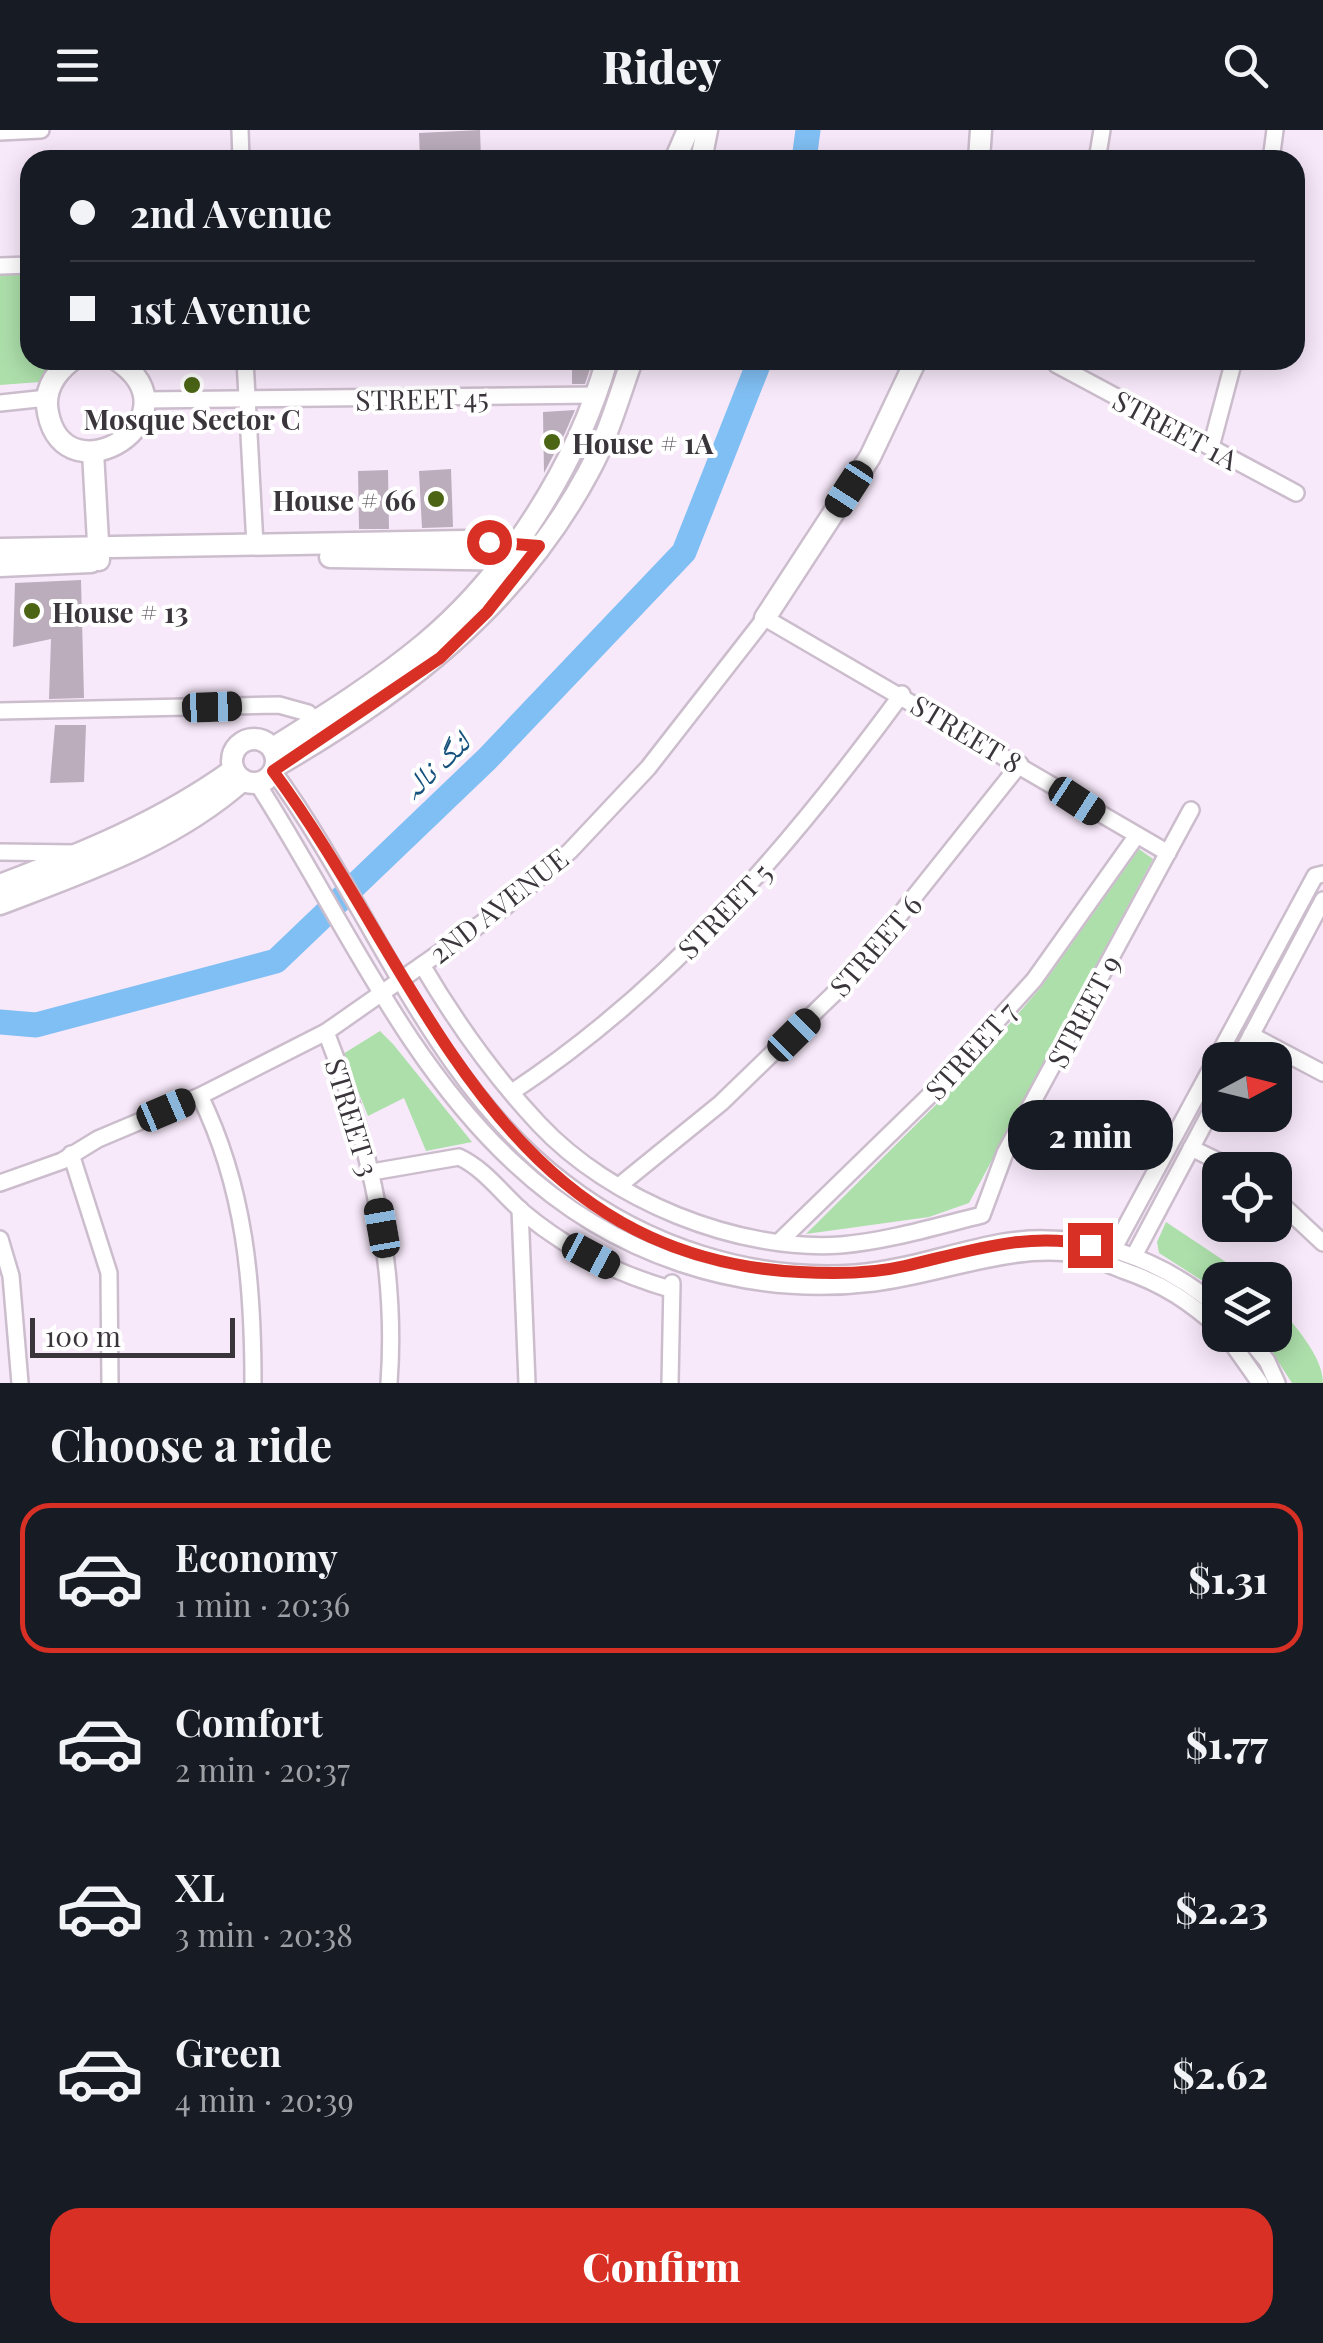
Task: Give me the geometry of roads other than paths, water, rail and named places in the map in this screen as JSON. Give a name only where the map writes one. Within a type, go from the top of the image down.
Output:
[{"type":"street","points":[[0,132],[41,130]]},
{"type":"street","points":[[60,370],[47,398],[48,414],[64,441],[93,452],[124,442],[135,431],[143,400],[130,370]]},
{"type":"street","points":[[246,370],[255,544]]},
{"type":"street","points":[[0,886],[84,853],[192,799],[263,774],[316,721],[426,643],[509,550],[570,456],[604,370]]},
{"type":"street","points":[[0,904],[136,851],[346,724],[440,658],[487,612],[534,553],[589,472],[628,370]]},
{"type":"street","points":[[765,618],[870,457],[911,370]]},
{"type":"street","name":"STREET 1A","points":[[1072,370],[1296,492]]},
{"type":"street","points":[[1210,447],[1231,370]]},
{"type":"street","name":"STREET 45","points":[[143,400],[597,395]]},
{"type":"street","points":[[0,403],[47,398]]},
{"type":"street","points":[[93,452],[99,555]]},
{"type":"street","points":[[0,566],[255,544],[534,553]]},
{"type":"street","points":[[0,549],[99,555],[509,550]]},
{"type":"street","name":"STREET 8","points":[[765,618],[1020,764],[1135,838],[1168,853]]},
{"type":"street","name":"2ND AVENUE","points":[[0,1183],[200,1096],[326,1032],[505,906],[570,852],[648,768],[731,667],[765,618]]},
{"type":"street","name":"STREET 5","points":[[512,1092],[558,1061],[708,930],[793,837],[902,694]]},
{"type":"street","points":[[0,711],[280,704],[308,713],[316,721]]},
{"type":"street","name":"STREET 6","points":[[620,1184],[720,1102],[847,981],[1020,764]]},
{"type":"street","points":[[263,774],[374,931],[432,1030],[516,1140],[563,1182],[610,1215],[677,1248],[747,1266],[853,1273],[902,1267],[1008,1241],[1068,1240],[1134,1256],[1182,1278],[1202,1294]]},
{"type":"street","points":[[263,774],[382,993],[457,1099],[515,1164],[595,1224],[676,1264],[774,1285],[832,1286],[927,1275],[1004,1257],[1050,1252],[1085,1255],[1154,1281],[1189,1300],[1202,1312]]},
{"type":"street","name":"STREET 9","points":[[780,1240],[840,1245],[982,1214],[1005,1153],[1191,810]]},
{"type":"street","name":"STREET 7","points":[[780,1240],[928,1097],[1034,980],[1135,838]]},
{"type":"street","points":[[0,852],[84,853]]},
{"type":"street","points":[[1113,1250],[1314,876],[1323,874]]},
{"type":"street","points":[[1248,1042],[1321,911]]},
{"type":"street","points":[[422,965],[483,1058],[540,1126],[620,1184],[739,1236],[780,1240]]},
{"type":"street","name":"STREET 3","points":[[326,1032],[372,1172],[389,1290],[389,1383]]},
{"type":"street","points":[[1252,1034],[1323,1073]]},
{"type":"street","points":[[200,1096],[242,1211],[253,1293],[253,1383]]},
{"type":"street","points":[[1134,1256],[1202,1128]]},
{"type":"street","points":[[1191,1148],[1202,1153]]},
{"type":"street","points":[[71,1154],[109,1273],[110,1383]]},
{"type":"street","points":[[372,1172],[459,1156],[472,1163],[520,1209],[569,1244],[614,1268],[670,1289]]},
{"type":"street","points":[[520,1209],[527,1383]]},
{"type":"street","points":[[1292,1214],[1323,1243]]},
{"type":"street","points":[[0,1238],[20,1383]]},
{"type":"street","points":[[670,1383],[670,1289],[676,1264]]},
{"type":"street","points":[[1238,1352],[1260,1383]]},
{"type":"street","points":[[1260,1352],[1277,1383]]},
{"type":"waterway","name":"لنگ نالہ","points":[[805,150],[808,130]]},
{"type":"waterway","name":"لنگ نالہ","points":[[0,1022],[36,1025],[276,961],[487,759],[684,552],[756,370]]},
{"type":"place","name":"Mosque Sector C","points":[[192,385]]},
{"type":"place","name":"House # 1A","points":[[552,442]]},
{"type":"place","name":"House # 66","points":[[436,499]]},
{"type":"place","name":"House # 13","points":[[32,611]]}]
